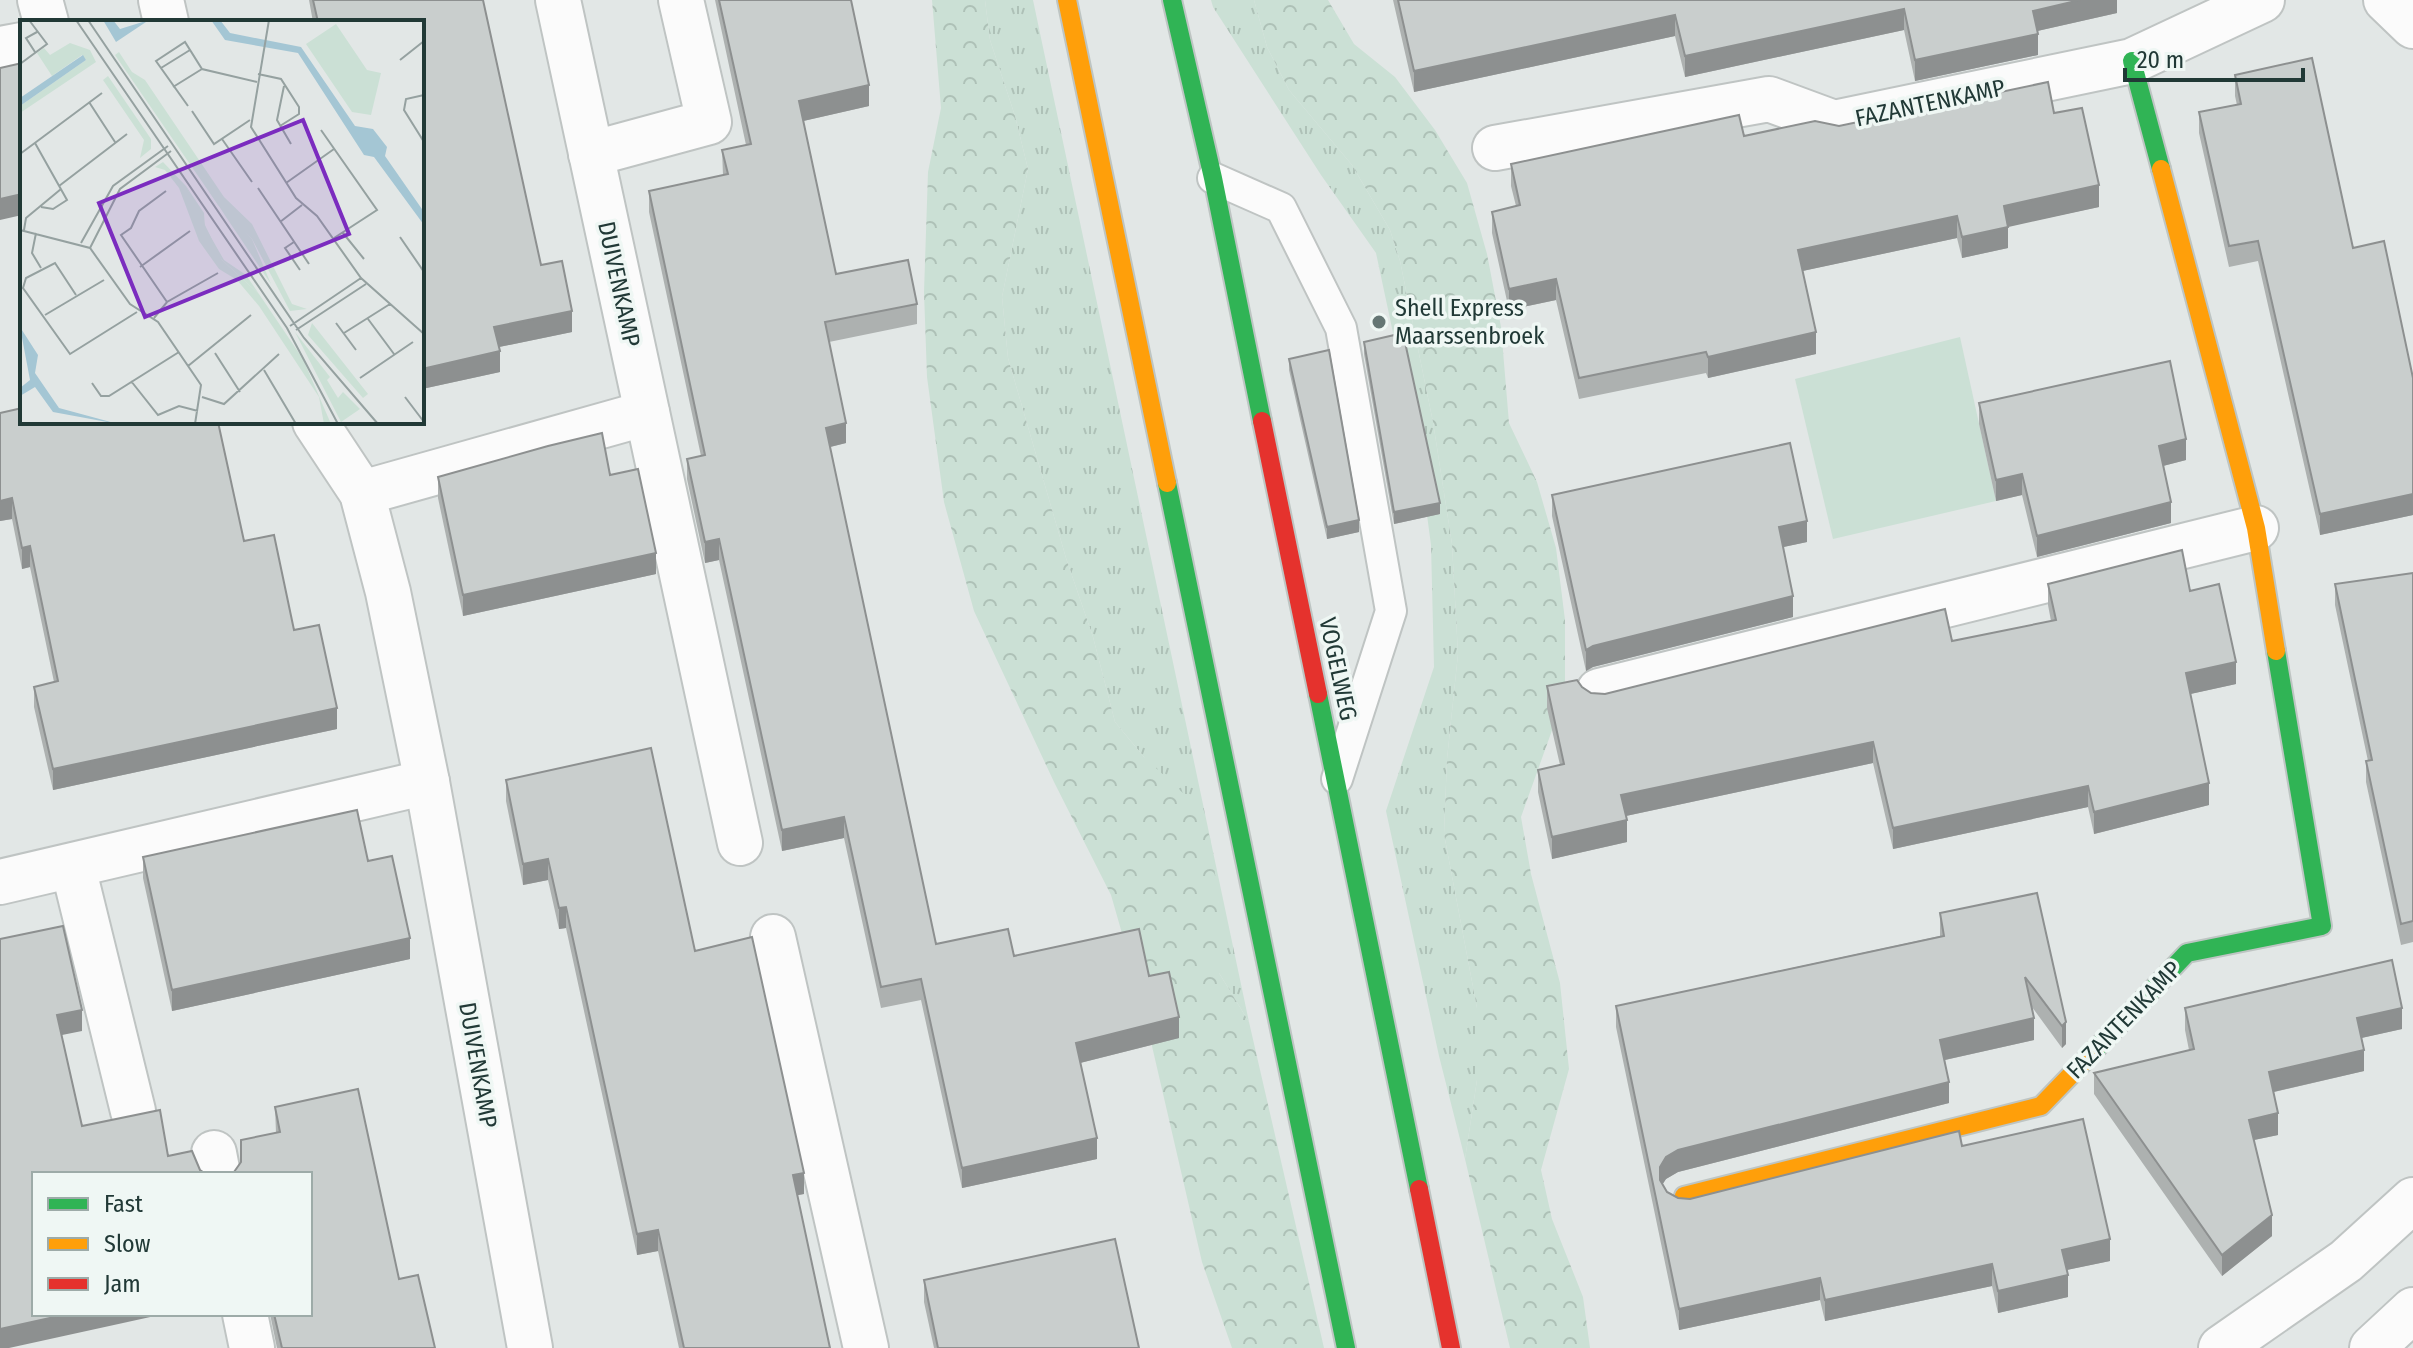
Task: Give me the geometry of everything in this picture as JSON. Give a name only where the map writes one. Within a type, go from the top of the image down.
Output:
[{"type":"street","points":[[40,0],[45,20]]},
{"type":"street","name":"DUIVENKAMP","points":[[558,0],[740,843]]},
{"type":"street","points":[[591,154],[709,122],[681,0]]},
{"type":"street","points":[[1067,0],[1346,1348]]},
{"type":"street","name":"VOGELWEG","points":[[1172,0],[1213,178],[1451,1348]]},
{"type":"street","name":"FAZANTENKAMP","points":[[1495,148],[1769,99],[1834,123],[2132,61],[2262,0]]},
{"type":"street","points":[[2386,0],[2413,26]]},
{"type":"street","points":[[0,49],[20,45]]},
{"type":"street","name":"FAZANTENKAMP","points":[[1684,1196],[2041,1106],[2187,953],[2322,926],[2256,528],[2132,61]]},
{"type":"street","points":[[362,493],[647,413]]},
{"type":"street","name":"DUIVENKAMP","points":[[316,424],[362,493],[388,592],[427,782],[530,1348]]},
{"type":"street","points":[[1599,691],[2256,528]]},
{"type":"street","points":[[0,882],[427,782]]},
{"type":"street","points":[[73,867],[133,1111]]},
{"type":"street","points":[[773,937],[866,1348]]},
{"type":"street","points":[[2221,1348],[2346,1261],[2413,1200]]},
{"type":"street","points":[[2372,1348],[2413,1310]]},
{"type":"street","points":[[245,1316],[252,1348]]},
{"type":"lane","points":[[1213,178],[1281,208],[1341,328],[1391,611],[1336,781]]},
{"type":"green space","points":[[932,0],[985,0],[990,40],[1015,116],[1028,169],[1002,297],[1008,358],[1066,558],[1093,637],[1115,722],[1144,757],[1197,806],[1210,837],[1219,903],[1219,973],[1249,1022],[1324,1348],[1232,1348],[1202,1262],[1142,1003],[1111,895],[974,611],[944,502],[927,377],[924,292],[928,172],[941,108]]},
{"type":"green space","points":[[985,0],[1033,0],[1249,1022],[1219,973],[1219,903],[1144,757],[1115,722],[1093,637],[1066,558],[1008,358],[1002,297],[1028,169],[1015,116],[990,40]]},
{"type":"green space","points":[[1211,0],[1254,0],[1267,47],[1289,90],[1352,165],[1390,230],[1400,261],[1433,422],[1452,544],[1458,654],[1447,759],[1444,834],[1477,1008],[1477,1080],[1465,1159],[1439,1056],[1386,811],[1434,667],[1431,545],[1419,455],[1376,253],[1321,175]]},
{"type":"green space","points":[[1254,0],[1328,0],[1354,44],[1395,77],[1435,130],[1467,183],[1487,254],[1501,327],[1509,423],[1537,482],[1556,548],[1565,620],[1565,694],[1521,817],[1531,874],[1560,983],[1569,1069],[1541,1170],[1552,1219],[1583,1297],[1590,1348],[1510,1348],[1465,1159],[1477,1080],[1477,1008],[1444,834],[1447,759],[1458,654],[1452,544],[1433,422],[1400,261],[1390,230],[1352,165],[1289,90],[1267,47]]},
{"type":"green space","points":[[1960,337],[1996,501],[1833,539],[1795,379]]},
{"type":"building","points":[[313,0],[483,0],[541,265],[562,261],[572,311],[494,327],[500,351],[424,369],[424,20],[318,20]]},
{"type":"building","points":[[719,0],[851,0],[869,85],[799,101],[836,274],[908,260],[917,304],[825,322],[846,423],[826,428],[936,944],[1008,929],[1014,956],[1139,929],[1149,976],[1169,972],[1179,1017],[1076,1043],[1097,1138],[962,1168],[921,979],[881,987],[844,817],[782,830],[719,539],[705,542],[687,459],[705,455],[649,191],[728,174],[722,150],[751,144]]},
{"type":"building","points":[[1398,0],[2080,0],[2033,11],[2038,34],[1915,60],[1904,9],[1685,56],[1675,15],[1414,71]]},
{"type":"building","points":[[2312,58],[2353,248],[2384,241],[2413,378],[2413,494],[2320,514],[2258,241],[2229,246],[2199,112],[2241,104],[2235,75]]},
{"type":"building","points":[[20,63],[20,194],[0,199],[0,68]]},
{"type":"building","points":[[2048,82],[2054,113],[2082,108],[2099,185],[2004,206],[2008,227],[1962,237],[1957,216],[1798,250],[1816,332],[1708,357],[1706,352],[1579,378],[1556,279],[1509,289],[1492,212],[1520,205],[1511,164],[1739,115],[1744,136],[1815,121],[1839,126]]},
{"type":"building","points":[[1403,333],[1440,503],[1394,512],[1364,342]]},
{"type":"building","points":[[1329,350],[1359,520],[1327,527],[1289,359]]},
{"type":"building","points":[[2170,361],[2186,439],[2159,446],[2171,502],[2037,536],[2022,474],[1996,480],[1979,403]]},
{"type":"building","points":[[20,408],[20,424],[218,424],[244,541],[274,535],[294,630],[319,625],[337,708],[53,769],[34,687],[58,681],[30,546],[22,548],[12,498],[0,501],[0,413]]},
{"type":"building","points":[[602,433],[610,475],[638,469],[656,553],[463,595],[438,477]]},
{"type":"building","points":[[1790,443],[1807,521],[1779,527],[1793,596],[1586,650],[1552,495]]},
{"type":"building","points":[[2182,550],[2190,591],[2219,584],[2236,662],[2186,673],[2209,783],[2094,812],[2088,786],[1893,828],[1873,742],[1621,795],[1627,820],[1552,837],[1538,770],[1564,764],[1547,686],[1577,680],[1591,693],[1605,694],[1945,609],[1952,641],[2056,620],[2048,584]]},
{"type":"building","points":[[2413,573],[2413,921],[2401,924],[2366,761],[2372,760],[2335,584]]},
{"type":"building","points":[[651,748],[695,951],[752,937],[804,1173],[793,1175],[830,1348],[684,1348],[658,1230],[637,1234],[566,907],[559,908],[548,859],[523,864],[506,780]]},
{"type":"building","points":[[357,810],[368,861],[392,856],[410,938],[172,990],[143,857]]},
{"type":"building","points":[[2037,893],[2066,1022],[2062,1026],[2025,977],[2034,1018],[1940,1040],[1949,1082],[1678,1150],[1666,1157],[1660,1167],[1660,1180],[1667,1192],[1678,1198],[1690,1199],[1959,1131],[1962,1146],[2083,1119],[2110,1239],[2062,1250],[2068,1275],[1998,1291],[1992,1264],[1825,1300],[1820,1278],[1679,1309],[1616,1006],[1944,936],[1940,913]]},
{"type":"building","points":[[63,926],[82,1010],[57,1015],[82,1126],[160,1110],[168,1156],[192,1151],[203,1172],[32,1172],[32,1316],[59,1316],[0,1329],[0,939]]},
{"type":"building","points":[[2392,960],[2402,1008],[2357,1018],[2364,1050],[2269,1072],[2278,1113],[2249,1120],[2272,1215],[2222,1255],[2094,1073],[2194,1049],[2185,1008]]},
{"type":"building","points":[[358,1089],[399,1279],[418,1275],[435,1348],[282,1348],[274,1316],[312,1316],[312,1172],[234,1172],[241,1162],[241,1140],[280,1132],[275,1107]]},
{"type":"building","points":[[1115,1239],[1139,1348],[938,1348],[924,1280]]},
{"type":"traffic: fast","points":[[1172,0],[1213,178],[1262,421]]},
{"type":"traffic: fast","points":[[2132,61],[2161,169]]},
{"type":"traffic: fast","points":[[1167,483],[1346,1348]]},
{"type":"traffic: fast","points":[[2095,1050],[2187,953],[2322,926],[2276,651]]},
{"type":"traffic: fast","points":[[1318,694],[1419,1189]]},
{"type":"traffic: slow","points":[[1067,0],[1167,483]]},
{"type":"traffic: slow","points":[[2161,169],[2256,528],[2276,651]]},
{"type":"traffic: slow","points":[[1684,1196],[2041,1106],[2095,1050]]},
{"type":"traffic: jam","points":[[1262,421],[1318,694]]},
{"type":"traffic: jam","points":[[1419,1189],[1451,1348]]},
{"type":"place","name":"Shell Express Maarssenbroek","points":[[1379,322]]}]
